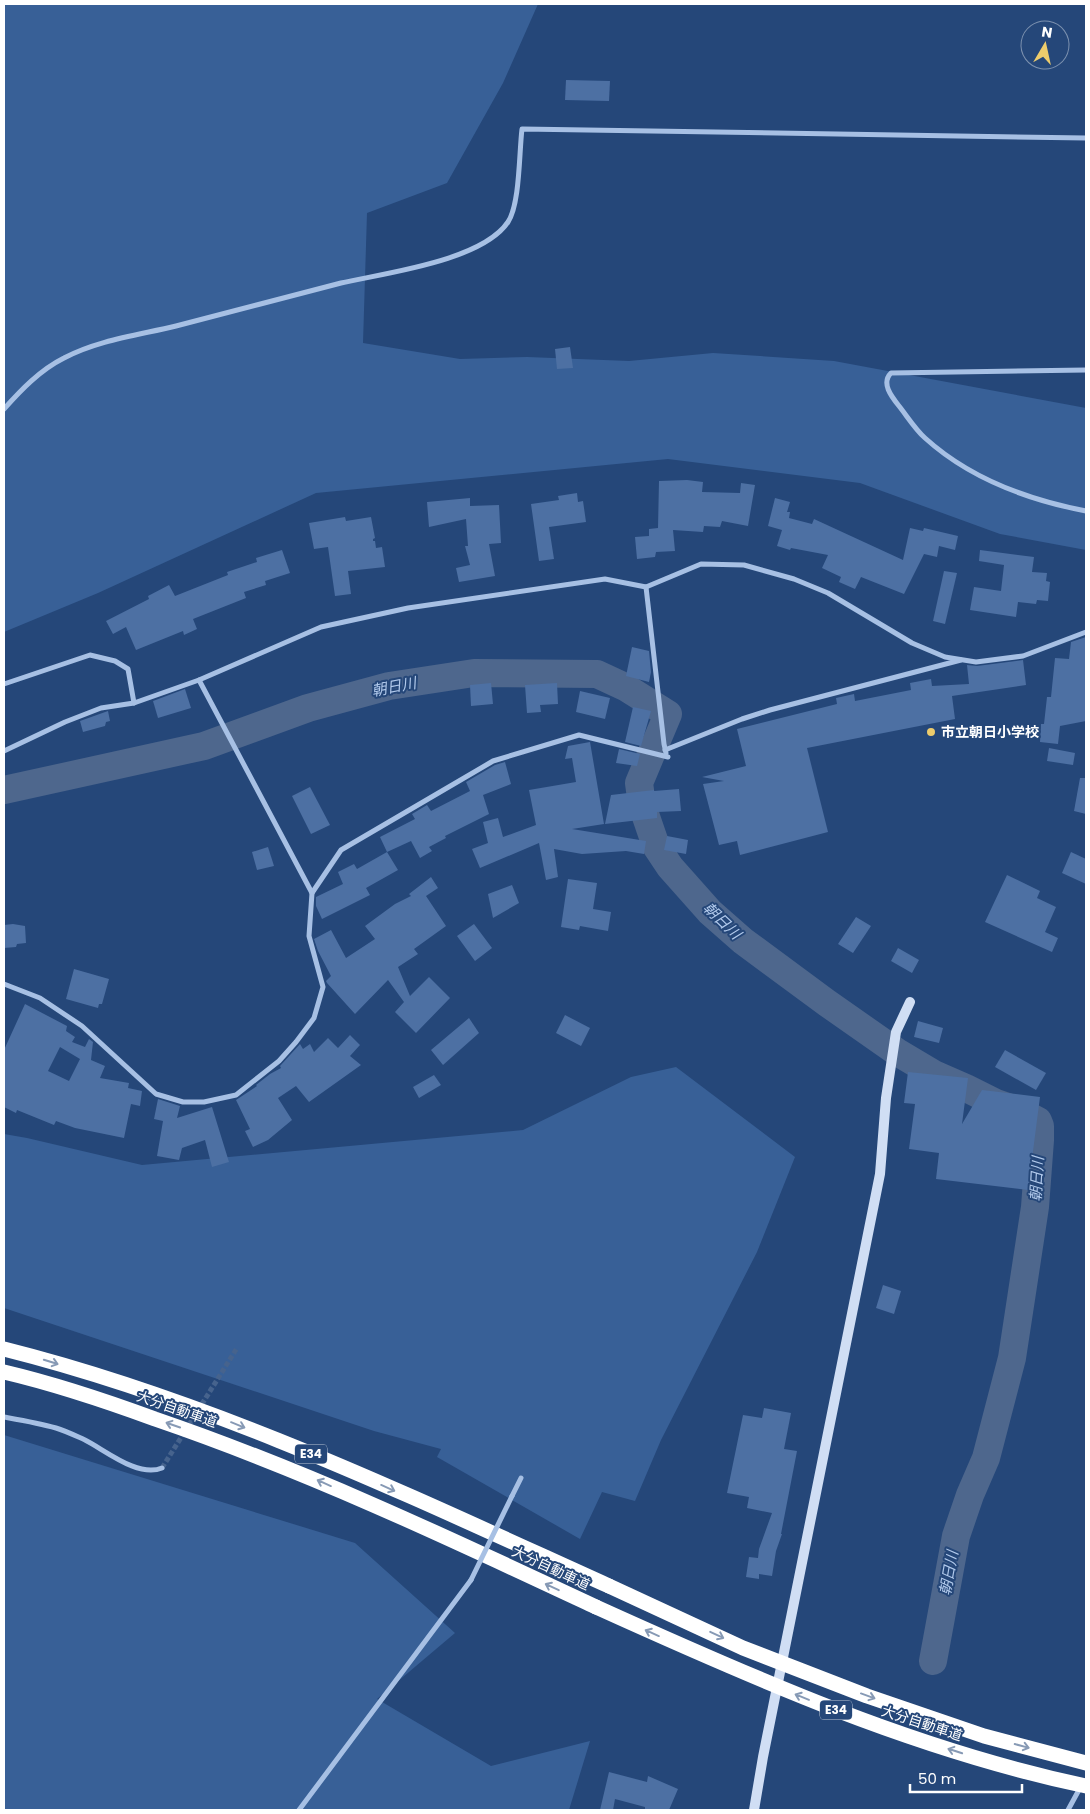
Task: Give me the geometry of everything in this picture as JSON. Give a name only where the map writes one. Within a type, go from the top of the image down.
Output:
[{"type":"highway","name":"大分自動車道","points":[[4,1349],[133,1386],[215,1415],[327,1461],[744,1648],[866,1696],[984,1736],[1086,1763]]},
{"type":"highway","name":"大分自動車道","points":[[4,1372],[116,1405],[206,1436],[328,1485],[736,1670],[858,1719],[977,1759],[1086,1786]]},
{"type":"street","points":[[4,409],[31,381],[62,358],[78,352],[119,339],[416,267],[457,255],[484,244],[500,232],[508,221],[514,205],[522,129],[1086,138]]},
{"type":"street","points":[[1086,370],[891,373],[886,382],[894,400],[924,438],[961,465],[1003,487],[1069,508],[1086,511]]},
{"type":"street","points":[[4,751],[65,722],[101,708],[134,703],[199,680],[321,627],[408,608],[605,579],[646,587],[701,564],[744,565],[794,579],[828,593],[912,643],[945,657],[976,662],[1023,656],[1086,632]]},
{"type":"street","points":[[4,984],[40,998],[82,1026],[156,1094],[183,1102],[204,1102],[236,1095],[279,1061],[314,1018],[323,987],[309,936],[312,893],[341,850],[493,761],[579,735],[668,757],[665,750],[646,587]]},
{"type":"street","points":[[4,684],[90,655],[115,661],[128,669],[134,703]]},
{"type":"street","points":[[665,750],[742,719],[770,710],[966,659]]},
{"type":"street","points":[[199,680],[312,893]]},
{"type":"street","points":[[754,1810],[880,1174],[886,1098],[896,1032],[910,1002]]},
{"type":"street","points":[[4,1417],[57,1429],[85,1440],[131,1466],[149,1470],[162,1468]]},
{"type":"street","points":[[299,1810],[471,1580],[521,1478]]},
{"type":"street","points":[[1068,1810],[1073,1798],[1086,1779]]},
{"type":"shaded area","points":[[4,4],[538,4],[503,83],[447,183],[367,213],[363,343],[460,359],[527,357],[629,361],[713,353],[834,361],[1086,408],[1086,550],[1000,534],[860,483],[668,459],[316,493],[98,593],[4,632]]},
{"type":"shaded area","points":[[676,1067],[795,1157],[757,1252],[661,1440],[635,1501],[602,1492],[580,1539],[437,1457],[441,1449],[374,1431],[4,1308],[4,1134],[142,1165],[523,1130],[631,1077]]},
{"type":"shaded area","points":[[4,1435],[355,1543],[455,1633],[377,1699],[491,1766],[590,1741],[569,1810],[4,1810]]},
{"type":"building","points":[[566,80],[610,81],[609,101],[565,100]]},
{"type":"building","points":[[570,347],[573,368],[557,369],[555,349]]},
{"type":"building","points":[[687,480],[703,482],[702,492],[740,493],[741,483],[755,485],[748,526],[722,521],[720,527],[704,526],[703,532],[673,530],[675,551],[656,552],[655,557],[637,559],[635,537],[649,536],[649,529],[658,528],[659,481]]},
{"type":"building","points":[[577,493],[578,502],[583,501],[586,522],[549,527],[554,559],[539,561],[531,504],[559,500],[558,496]]},
{"type":"building","points":[[470,498],[470,506],[499,505],[501,543],[489,544],[495,576],[459,582],[456,568],[470,565],[465,546],[468,546],[466,519],[429,527],[427,502]]},
{"type":"building","points":[[775,498],[790,502],[787,512],[790,512],[789,518],[812,524],[814,519],[903,560],[910,528],[923,531],[924,528],[958,536],[955,550],[939,546],[937,557],[924,554],[904,594],[861,577],[855,589],[839,582],[841,577],[822,568],[828,555],[791,548],[790,550],[777,546],[782,530],[768,526]]},
{"type":"building","points":[[345,517],[346,521],[371,517],[375,538],[373,541],[375,541],[376,548],[382,547],[385,567],[348,571],[351,594],[335,596],[328,547],[314,549],[309,523]]},
{"type":"building","points":[[282,550],[290,573],[265,581],[266,585],[244,592],[246,598],[193,619],[197,629],[184,635],[183,631],[136,650],[126,627],[113,634],[106,621],[149,599],[148,596],[169,585],[175,596],[228,575],[227,572],[257,562],[256,558]]},
{"type":"building","points":[[980,550],[1034,557],[1032,572],[1047,573],[1046,581],[1050,582],[1048,601],[1037,600],[1036,604],[1018,602],[1016,617],[970,610],[974,587],[1001,591],[1004,565],[979,561]]},
{"type":"building","points":[[944,571],[957,573],[945,624],[933,621]]},
{"type":"building","points":[[1086,637],[1086,721],[1060,726],[1058,744],[1040,742],[1041,724],[1044,724],[1047,697],[1051,697],[1055,658],[1069,659],[1071,642]]},
{"type":"building","points":[[632,647],[649,651],[651,672],[649,682],[626,676]]},
{"type":"building","points":[[1023,660],[1026,685],[952,696],[955,719],[807,748],[828,832],[740,855],[737,841],[719,845],[703,784],[724,781],[702,777],[746,766],[737,729],[837,704],[836,698],[854,694],[855,701],[911,690],[910,683],[931,679],[932,686],[969,684],[967,665],[977,666]]},
{"type":"building","points":[[491,683],[493,704],[471,706],[470,685]]},
{"type":"building","points":[[557,683],[558,704],[540,705],[541,712],[527,713],[525,685]]},
{"type":"building","points":[[185,689],[191,708],[158,718],[153,701]]},
{"type":"building","points":[[580,691],[610,698],[605,719],[576,712]]},
{"type":"building","points":[[633,707],[651,711],[641,746],[625,742]]},
{"type":"building","points":[[108,711],[110,721],[106,722],[105,726],[83,732],[80,721]]},
{"type":"building","points":[[590,742],[604,824],[572,829],[646,841],[644,854],[626,851],[582,854],[554,849],[558,877],[546,880],[539,843],[480,868],[472,849],[488,843],[483,822],[498,818],[503,837],[536,825],[529,790],[576,782],[572,758],[565,759],[568,746]]},
{"type":"building","points":[[1049,748],[1075,753],[1073,765],[1047,761]]},
{"type":"building","points":[[619,749],[640,754],[637,766],[616,763]]},
{"type":"building","points":[[505,762],[511,784],[483,795],[489,814],[445,836],[446,838],[429,847],[432,851],[420,858],[411,841],[387,852],[380,837],[415,819],[412,814],[427,805],[431,811],[470,791],[466,782],[495,765]]},
{"type":"building","points":[[1080,778],[1086,778],[1086,814],[1074,811]]},
{"type":"building","points":[[310,787],[330,825],[311,834],[292,796]]},
{"type":"building","points":[[679,789],[681,811],[657,812],[657,818],[605,824],[611,795]]},
{"type":"building","points":[[667,836],[688,840],[686,854],[664,850]]},
{"type":"building","points":[[268,847],[274,866],[257,870],[252,852]]},
{"type":"building","points":[[387,852],[398,870],[366,888],[370,895],[322,919],[316,906],[316,897],[343,884],[338,872],[354,864],[357,869]]},
{"type":"building","points":[[1071,852],[1086,859],[1086,884],[1062,873]]},
{"type":"building","points":[[1007,875],[1040,891],[1037,898],[1056,907],[1045,932],[1058,938],[1052,952],[985,922]]},
{"type":"building","points":[[431,877],[438,888],[426,896],[446,926],[414,949],[418,954],[398,967],[410,996],[429,977],[450,998],[416,1033],[395,1012],[404,1002],[388,980],[355,1014],[327,983],[326,981],[331,976],[314,939],[331,930],[346,958],[375,939],[365,926],[395,904],[411,896],[409,894]]},
{"type":"building","points":[[568,879],[597,883],[593,909],[611,912],[608,931],[580,926],[579,930],[561,927]]},
{"type":"building","points":[[512,885],[519,903],[493,918],[488,894]]},
{"type":"building","points":[[856,917],[871,926],[853,953],[838,944]]},
{"type":"building","points":[[474,924],[492,948],[475,961],[457,936]]},
{"type":"building","points":[[4,925],[25,926],[26,943],[17,944],[16,947],[4,948]]},
{"type":"building","points":[[898,948],[919,960],[912,973],[891,961]]},
{"type":"building","points":[[74,969],[109,979],[102,1004],[99,1004],[98,1008],[66,999]]},
{"type":"building","points":[[25,1004],[67,1026],[66,1031],[75,1037],[72,1042],[85,1047],[89,1039],[93,1042],[91,1060],[105,1066],[100,1078],[129,1083],[128,1088],[142,1091],[140,1106],[131,1104],[124,1138],[75,1128],[56,1121],[54,1125],[17,1110],[16,1113],[4,1107],[4,1050]],"holes":[[[60,1047],[80,1059],[69,1081],[48,1071]]]},
{"type":"building","points":[[565,1015],[590,1028],[581,1046],[556,1033]]},
{"type":"building","points":[[469,1018],[479,1033],[443,1065],[431,1050]]},
{"type":"building","points":[[918,1021],[943,1028],[939,1043],[914,1037]]},
{"type":"building","points":[[350,1035],[360,1045],[350,1056],[361,1065],[309,1102],[296,1086],[278,1098],[292,1120],[268,1140],[253,1147],[245,1131],[250,1129],[236,1100],[281,1068],[280,1066],[300,1044],[303,1049],[310,1044],[314,1052],[328,1038],[338,1048]]},
{"type":"building","points":[[1005,1050],[1046,1073],[1036,1090],[995,1067]]},
{"type":"building","points":[[908,1072],[968,1078],[962,1124],[982,1090],[1040,1097],[1028,1190],[936,1179],[939,1153],[909,1149],[915,1104],[904,1103]]},
{"type":"building","points":[[434,1075],[441,1085],[419,1098],[413,1087]]},
{"type":"building","points":[[158,1099],[180,1106],[177,1118],[212,1107],[229,1162],[212,1167],[205,1140],[182,1148],[179,1160],[157,1156],[163,1121],[154,1119]]},
{"type":"building","points":[[883,1285],[901,1291],[894,1314],[876,1308]]},
{"type":"building","points":[[764,1408],[791,1413],[784,1449],[797,1451],[782,1534],[776,1551],[772,1576],[759,1574],[759,1579],[746,1577],[749,1557],[758,1558],[759,1549],[772,1513],[747,1508],[749,1497],[727,1493],[743,1415],[762,1418]]},
{"type":"building","points":[[609,1772],[647,1782],[648,1776],[678,1789],[669,1810],[645,1810],[645,1807],[615,1799],[613,1810],[600,1810]]},
{"type":"waterway","name":"朝日川","points":[[4,790],[204,746],[308,708],[389,686],[474,673],[597,674],[625,687],[668,714],[639,783],[642,805],[656,846],[670,867],[710,912],[743,941],[897,1052],[934,1074],[996,1103],[1019,1111],[1038,1121],[1040,1126],[1035,1207],[1012,1358],[986,1458],[970,1495],[956,1536],[933,1661]]},
{"type":"tunnel","points":[[162,1468],[237,1348]]},
{"type":"place","name":"市立朝日小学校","points":[[931,732]]}]
